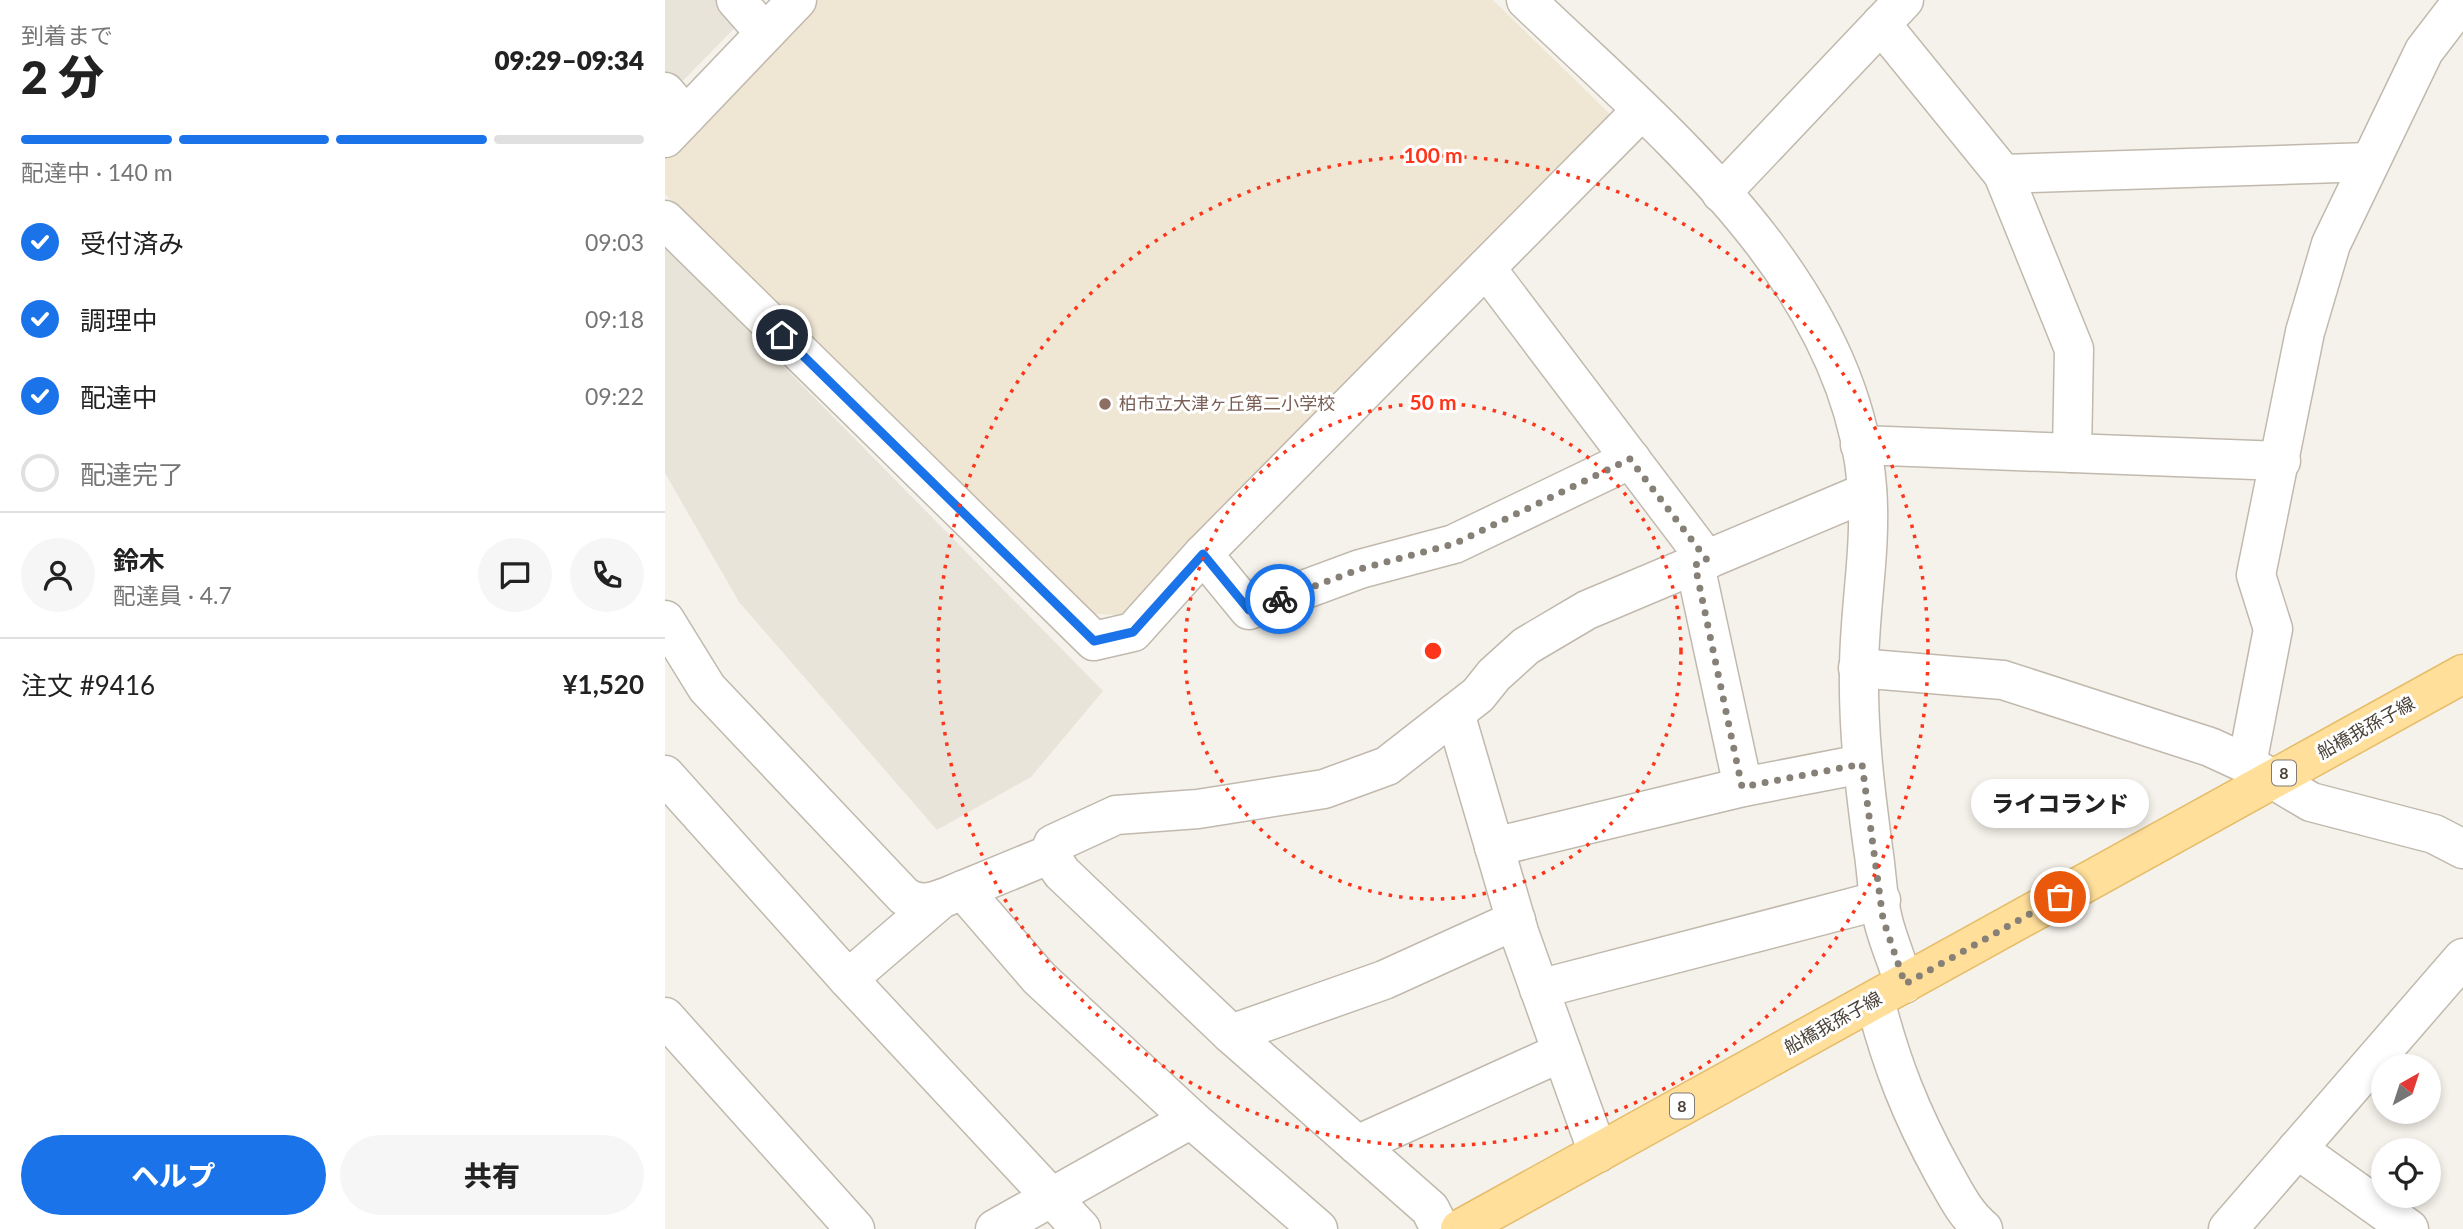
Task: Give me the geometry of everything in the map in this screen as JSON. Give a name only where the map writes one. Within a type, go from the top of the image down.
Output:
[{"type":"main road","name":"船橋我孫子線","points":[[1460,1229],[1890,992],[2260,772],[2463,674]]},
{"type":"street","points":[[736,0],[765,33]]},
{"type":"street","points":[[672,115],[765,33],[797,0]]},
{"type":"street","points":[[1526,0],[1641,111],[1721,193],[1760,238],[1803,298],[1830,351],[1850,401],[1867,492],[1868,555],[1859,668],[1862,764],[1883,919],[1890,992],[1891,1062],[1964,1224]]},
{"type":"street","points":[[2260,772],[2273,629],[2256,575],[2305,332],[2332,244],[2371,162],[2424,51],[2463,0]]},
{"type":"street","points":[[1721,193],[1892,12],[2003,174],[2074,349],[2072,453]]},
{"type":"street","points":[[665,220],[1094,641],[1133,632],[1203,554],[1641,111]]},
{"type":"street","points":[[2003,174],[2371,162]]},
{"type":"street","points":[[1486,268],[1630,459],[1701,562],[1742,787]]},
{"type":"street","points":[[1860,445],[2281,461]]},
{"type":"street","points":[[1203,554],[1249,610],[1360,569],[1454,544],[1630,459]]},
{"type":"street","points":[[1440,1229],[1430,1209],[1231,1034],[1062,873],[1053,860],[1053,844],[1116,815],[1198,809],[1324,789],[1387,766],[1478,695],[1494,675],[1526,646],[1587,610],[1867,492]]},
{"type":"street","points":[[665,620],[707,688],[913,903],[926,904],[952,895],[1053,853]]},
{"type":"street","points":[[1859,668],[2003,680],[2165,731],[2260,772],[2311,802],[2434,834],[2463,849]]},
{"type":"street","points":[[1455,713],[1515,920],[1598,1153]]},
{"type":"street","points":[[1495,847],[1742,787],[1862,764]]},
{"type":"street","points":[[665,775],[848,979],[1081,1229]]},
{"type":"street","points":[[848,979],[952,895]]},
{"type":"street","points":[[952,895],[1191,1119],[1318,1229]]},
{"type":"street","points":[[1539,989],[1881,900]]},
{"type":"street","points":[[1231,1034],[1384,980],[1515,920]]},
{"type":"street","points":[[2228,1229],[2463,958]]},
{"type":"street","points":[[665,1017],[855,1229]]},
{"type":"street","points":[[1357,1145],[1562,1052]]},
{"type":"street","points":[[995,1229],[1191,1119]]},
{"type":"street","points":[[2298,1149],[2409,1228]]},
{"type":"shaded area","points":[[665,0],[762,0],[665,99]]},
{"type":"shaded area","name":"柏市立大津ヶ丘第二小学校","points":[[816,0],[1493,0],[1614,118],[1122,615],[1093,614],[665,194],[665,153]]},
{"type":"shaded area","points":[[665,246],[1103,691],[1031,777],[937,830],[739,602],[665,473]]},
{"type":"way so far","points":[[1280,599],[1360,569],[1454,544],[1630,459],[1707,560],[1695,565],[1742,787],[1862,764],[1883,919],[1905,984],[2060,897]]},
{"type":"place","name":"柏市立大津ヶ丘第二小学校","points":[[1105,404]]},
{"type":"place","name":"ライコランド","points":[[2060,897]]},
{"type":"route","points":[[782,335],[1094,641],[1133,632],[1203,554],[1249,610],[1280,599]]}]
